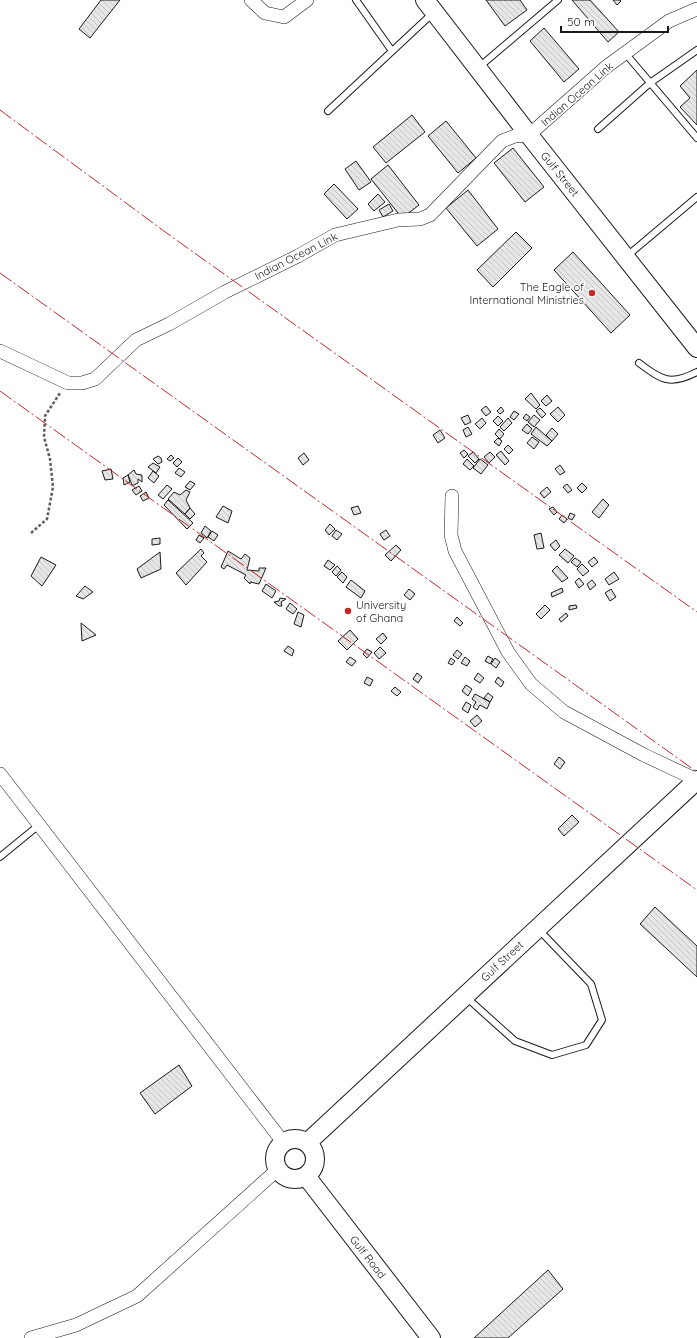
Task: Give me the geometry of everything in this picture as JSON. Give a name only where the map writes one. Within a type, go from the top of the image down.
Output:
[{"type":"street","points":[[251,0],[265,13],[284,17],[307,0]]},
{"type":"street","name":"Gulf Street","points":[[429,6],[528,135],[697,348]]},
{"type":"street","name":"Indian Ocean Link","points":[[68,383],[82,383],[94,379],[136,340],[169,324],[225,292],[298,256],[335,235],[398,220],[420,219],[430,215],[502,141],[516,136],[528,135],[606,67],[669,21],[697,9]]},
{"type":"street","points":[[0,351],[68,383]]},
{"type":"street","points":[[452,496],[451,535],[455,551],[508,652],[531,684],[564,712],[644,755],[697,780]]},
{"type":"street","points":[[0,774],[283,1142]]},
{"type":"street","name":"Gulf Street","points":[[308,1143],[697,780]]},
{"type":"street","points":[[296,1138],[308,1143],[314,1154],[315,1160],[310,1172],[306,1176],[300,1179],[287,1178],[277,1170],[275,1164],[275,1151],[283,1142],[296,1138]]},
{"type":"street","points":[[31,1338],[76,1325],[136,1296],[277,1170]]},
{"type":"street","name":"Gulf Road","points":[[306,1176],[431,1338]]},
{"type":"lane","points":[[356,0],[392,51]]},
{"type":"lane","points":[[477,69],[558,0]]},
{"type":"lane","points":[[328,111],[392,51],[429,6]]},
{"type":"lane","points":[[598,129],[650,83],[697,50]]},
{"type":"lane","points":[[625,53],[697,138]]},
{"type":"lane","points":[[626,257],[697,197]]},
{"type":"lane","points":[[639,363],[659,378],[666,380],[677,380],[697,372]]},
{"type":"lane","points":[[0,857],[39,825]]},
{"type":"lane","points":[[465,996],[515,1041],[552,1055],[586,1045],[602,1020],[590,984],[538,929]]},
{"type":"path","points":[[31,533],[47,519],[53,487],[50,459],[44,437],[45,416],[68,383]]},
{"type":"building","points":[[101,0],[120,0],[90,38],[79,29]]},
{"type":"building","points":[[486,0],[520,0],[527,10],[505,26]]},
{"type":"building","points":[[572,0],[590,0],[619,32],[608,42]]},
{"type":"building","points":[[613,0],[620,0],[621,1],[617,5]]},
{"type":"building","points":[[544,28],[579,69],[564,82],[530,41]]},
{"type":"building","points":[[697,70],[697,125],[680,107],[690,98],[680,86]]},
{"type":"building","points":[[412,115],[425,132],[386,163],[373,147]]},
{"type":"building","points":[[446,121],[476,158],[458,173],[428,136]]},
{"type":"building","points":[[513,148],[544,187],[525,202],[494,163]]},
{"type":"building","points":[[356,161],[371,182],[359,190],[345,169]]},
{"type":"building","points":[[388,165],[419,205],[402,218],[371,179]]},
{"type":"building","points":[[334,184],[358,209],[347,219],[324,194]]},
{"type":"building","points":[[468,190],[498,229],[477,246],[446,208]]},
{"type":"building","points":[[378,194],[385,202],[374,211],[368,204]]},
{"type":"building","points":[[389,204],[393,211],[383,217],[379,210]]},
{"type":"building","points":[[516,232],[532,248],[493,287],[477,270]]},
{"type":"building","points":[[573,252],[630,315],[611,333],[554,270]]},
{"type":"building","points":[[531,393],[540,405],[536,409],[525,399]]},
{"type":"building","points":[[547,395],[552,401],[546,406],[541,401]]},
{"type":"building","points":[[486,406],[491,412],[486,416],[481,410]]},
{"type":"building","points":[[501,407],[504,411],[500,414],[497,411]]},
{"type":"building","points":[[558,407],[565,415],[558,422],[550,414]]},
{"type":"building","points":[[540,408],[546,414],[542,418],[536,411]]},
{"type":"building","points":[[514,411],[519,414],[514,420],[510,417]]},
{"type":"building","points":[[526,414],[530,417],[527,421],[523,418]]},
{"type":"building","points":[[468,415],[471,422],[465,425],[461,418]]},
{"type":"building","points":[[534,415],[540,420],[534,427],[528,422]]},
{"type":"building","points":[[498,416],[503,421],[498,426],[493,421]]},
{"type":"building","points":[[482,418],[486,423],[480,429],[475,424]]},
{"type":"building","points":[[508,418],[512,423],[504,431],[500,427]]},
{"type":"building","points":[[527,424],[532,429],[528,434],[522,430]]},
{"type":"building","points":[[468,427],[472,434],[466,437],[463,430]]},
{"type":"building","points":[[536,427],[552,441],[547,446],[531,434]]},
{"type":"building","points":[[552,428],[558,434],[552,441],[546,435]]},
{"type":"building","points":[[499,429],[504,434],[500,439],[495,434]]},
{"type":"building","points":[[440,430],[445,438],[438,443],[433,435]]},
{"type":"building","points":[[532,437],[539,442],[534,449],[527,443]]},
{"type":"building","points":[[498,438],[502,441],[499,446],[494,442]]},
{"type":"building","points":[[508,445],[513,450],[509,454],[504,449]]},
{"type":"building","points":[[464,450],[468,454],[464,458],[460,453]]},
{"type":"building","points":[[501,451],[509,461],[505,465],[496,455]]},
{"type":"building","points":[[473,452],[479,459],[475,463],[468,456]]},
{"type":"building","points":[[490,452],[495,457],[489,463],[484,457]]},
{"type":"building","points":[[304,453],[309,460],[303,465],[298,458]]},
{"type":"building","points":[[171,455],[174,458],[170,461],[167,459]]},
{"type":"building","points":[[158,456],[161,458],[162,462],[158,464],[153,459]]},
{"type":"building","points":[[178,458],[182,462],[177,467],[173,463]]},
{"type":"building","points":[[467,459],[474,466],[470,470],[463,464]]},
{"type":"building","points":[[480,459],[488,465],[481,474],[473,468]]},
{"type":"building","points":[[153,463],[160,467],[156,473],[148,467]]},
{"type":"building","points":[[560,465],[565,472],[560,475],[555,469]]},
{"type":"building","points":[[179,468],[185,472],[181,477],[175,473]]},
{"type":"building","points":[[111,469],[113,479],[105,480],[102,471]]},
{"type":"building","points":[[134,470],[136,474],[142,475],[142,482],[138,479],[138,483],[132,485],[128,475]]},
{"type":"building","points":[[153,471],[159,476],[154,483],[148,478]]},
{"type":"building","points":[[128,475],[130,482],[124,485],[123,478]]},
{"type":"building","points":[[190,481],[195,484],[190,490],[185,487]]},
{"type":"building","points":[[582,483],[587,488],[582,493],[577,488]]},
{"type":"building","points":[[567,484],[572,490],[568,493],[563,487]]},
{"type":"building","points":[[167,485],[172,489],[163,499],[158,495]]},
{"type":"building","points":[[139,486],[142,491],[136,495],[132,490]]},
{"type":"building","points":[[547,487],[551,492],[544,498],[540,493]]},
{"type":"building","points":[[186,490],[190,492],[186,500],[190,508],[185,514],[168,499],[174,492],[180,495]]},
{"type":"building","points":[[146,492],[149,498],[143,501],[140,496]]},
{"type":"building","points":[[603,499],[609,505],[599,518],[592,512]]},
{"type":"building","points":[[168,500],[193,523],[187,529],[164,505]]},
{"type":"building","points":[[223,506],[232,511],[228,523],[216,517]]},
{"type":"building","points":[[358,506],[361,513],[354,515],[351,508]]},
{"type":"building","points":[[553,507],[557,512],[554,515],[549,509]]},
{"type":"building","points":[[190,508],[195,514],[190,519],[185,514]]},
{"type":"building","points":[[570,513],[575,515],[572,520],[568,518]]},
{"type":"building","points":[[562,515],[567,519],[564,523],[559,519]]},
{"type":"building","points":[[330,524],[335,529],[329,535],[325,530]]},
{"type":"building","points":[[205,526],[211,531],[207,538],[201,533]]},
{"type":"building","points":[[336,530],[342,534],[337,540],[332,536]]},
{"type":"building","points":[[386,530],[390,536],[384,540],[380,534]]},
{"type":"building","points":[[212,531],[218,535],[214,541],[208,537]]},
{"type":"building","points":[[541,533],[544,548],[537,549],[534,535]]},
{"type":"building","points":[[199,535],[204,538],[200,543],[196,540]]},
{"type":"building","points":[[160,538],[160,544],[152,545],[152,539]]},
{"type":"building","points":[[556,540],[560,546],[555,551],[550,545]]},
{"type":"building","points":[[396,545],[401,550],[391,561],[385,555]]},
{"type":"building","points":[[201,549],[204,553],[201,556],[207,562],[186,585],[176,573]]},
{"type":"building","points":[[565,549],[574,556],[568,563],[559,555]]},
{"type":"building","points":[[228,551],[241,559],[245,554],[250,558],[247,570],[259,571],[259,568],[266,568],[259,584],[250,582],[250,584],[244,578],[246,575],[227,565],[224,569],[221,567]]},
{"type":"building","points":[[160,552],[161,569],[141,578],[137,569]]},
{"type":"building","points":[[41,557],[56,565],[42,586],[31,576]]},
{"type":"building","points":[[594,557],[598,562],[592,567],[588,562]]},
{"type":"building","points":[[575,558],[581,562],[577,567],[571,562]]},
{"type":"building","points":[[328,560],[335,565],[330,570],[324,566]]},
{"type":"building","points":[[582,564],[589,571],[583,576],[577,569]]},
{"type":"building","points":[[337,566],[341,570],[336,576],[332,572]]},
{"type":"building","points":[[557,566],[568,578],[562,582],[552,571]]},
{"type":"building","points":[[342,572],[347,577],[343,583],[337,577]]},
{"type":"building","points":[[614,572],[619,579],[609,585],[605,579]]},
{"type":"building","points":[[579,578],[584,584],[579,588],[575,582]]},
{"type":"building","points":[[351,580],[365,591],[361,598],[346,587]]},
{"type":"building","points":[[592,580],[596,585],[590,590],[587,584]]},
{"type":"building","points":[[266,584],[276,591],[272,598],[262,591]]},
{"type":"building","points":[[85,586],[93,592],[83,599],[76,596]]},
{"type":"building","points":[[562,588],[563,592],[552,597],[551,593]]},
{"type":"building","points":[[409,589],[415,594],[410,600],[404,595]]},
{"type":"building","points":[[611,589],[616,597],[610,601],[605,593]]},
{"type":"building","points":[[280,598],[286,599],[281,602],[282,606],[279,606],[274,602],[279,601]]},
{"type":"building","points":[[290,603],[297,609],[293,614],[286,609]]},
{"type":"building","points":[[545,605],[550,610],[541,619],[536,614]]},
{"type":"building","points":[[576,605],[577,608],[569,610],[569,606]]},
{"type":"building","points":[[298,612],[304,615],[301,627],[294,624]]},
{"type":"building","points":[[566,613],[568,616],[561,622],[559,619]]},
{"type":"building","points":[[457,617],[463,623],[460,626],[454,621]]},
{"type":"building","points":[[81,623],[96,635],[82,641]]},
{"type":"building","points":[[350,630],[358,639],[347,650],[338,641]]},
{"type":"building","points":[[383,633],[387,638],[381,644],[376,639]]},
{"type":"building","points":[[288,646],[294,650],[292,656],[284,651]]},
{"type":"building","points":[[380,647],[386,653],[379,659],[374,653]]},
{"type":"building","points":[[367,649],[372,652],[367,658],[363,654]]},
{"type":"building","points":[[457,650],[462,654],[458,659],[453,655]]},
{"type":"building","points":[[488,656],[493,659],[490,664],[485,661]]},
{"type":"building","points":[[350,657],[356,661],[352,666],[346,662]]},
{"type":"building","points":[[465,657],[470,661],[467,666],[461,663]]},
{"type":"building","points":[[451,658],[455,661],[452,665],[448,663]]},
{"type":"building","points":[[495,658],[500,662],[496,668],[491,664]]},
{"type":"building","points":[[417,673],[422,677],[418,683],[413,679]]},
{"type":"building","points":[[478,673],[484,678],[480,683],[474,679]]},
{"type":"building","points":[[367,677],[373,680],[370,686],[364,683]]},
{"type":"building","points":[[498,677],[504,682],[501,687],[495,682]]},
{"type":"building","points":[[466,685],[472,689],[468,696],[462,691]]},
{"type":"building","points":[[395,687],[401,692],[397,696],[391,691]]},
{"type":"building","points":[[488,693],[493,697],[490,702],[484,698]]},
{"type":"building","points":[[475,694],[490,702],[487,709],[480,705],[477,710],[473,707],[476,702],[472,699]]},
{"type":"building","points":[[466,702],[471,705],[468,713],[462,709]]},
{"type":"building","points":[[477,715],[482,721],[475,727],[470,721]]},
{"type":"building","points":[[559,757],[565,762],[560,769],[554,764]]},
{"type":"building","points":[[572,815],[579,822],[564,836],[558,829]]},
{"type":"building","points":[[655,907],[697,946],[697,977],[640,924]]},
{"type":"building","points":[[179,1065],[192,1086],[155,1114],[140,1093]]},
{"type":"building","points":[[548,1270],[563,1289],[508,1338],[474,1338]]},
{"type":"power","points":[[0,110],[168,234],[697,612]]},
{"type":"power","points":[[0,273],[697,772]]},
{"type":"power","points":[[0,391],[697,890]]},
{"type":"place","name":"The Eagle of International Ministries","points":[[592,293]]},
{"type":"place","name":"University of Ghana","points":[[348,611]]}]
